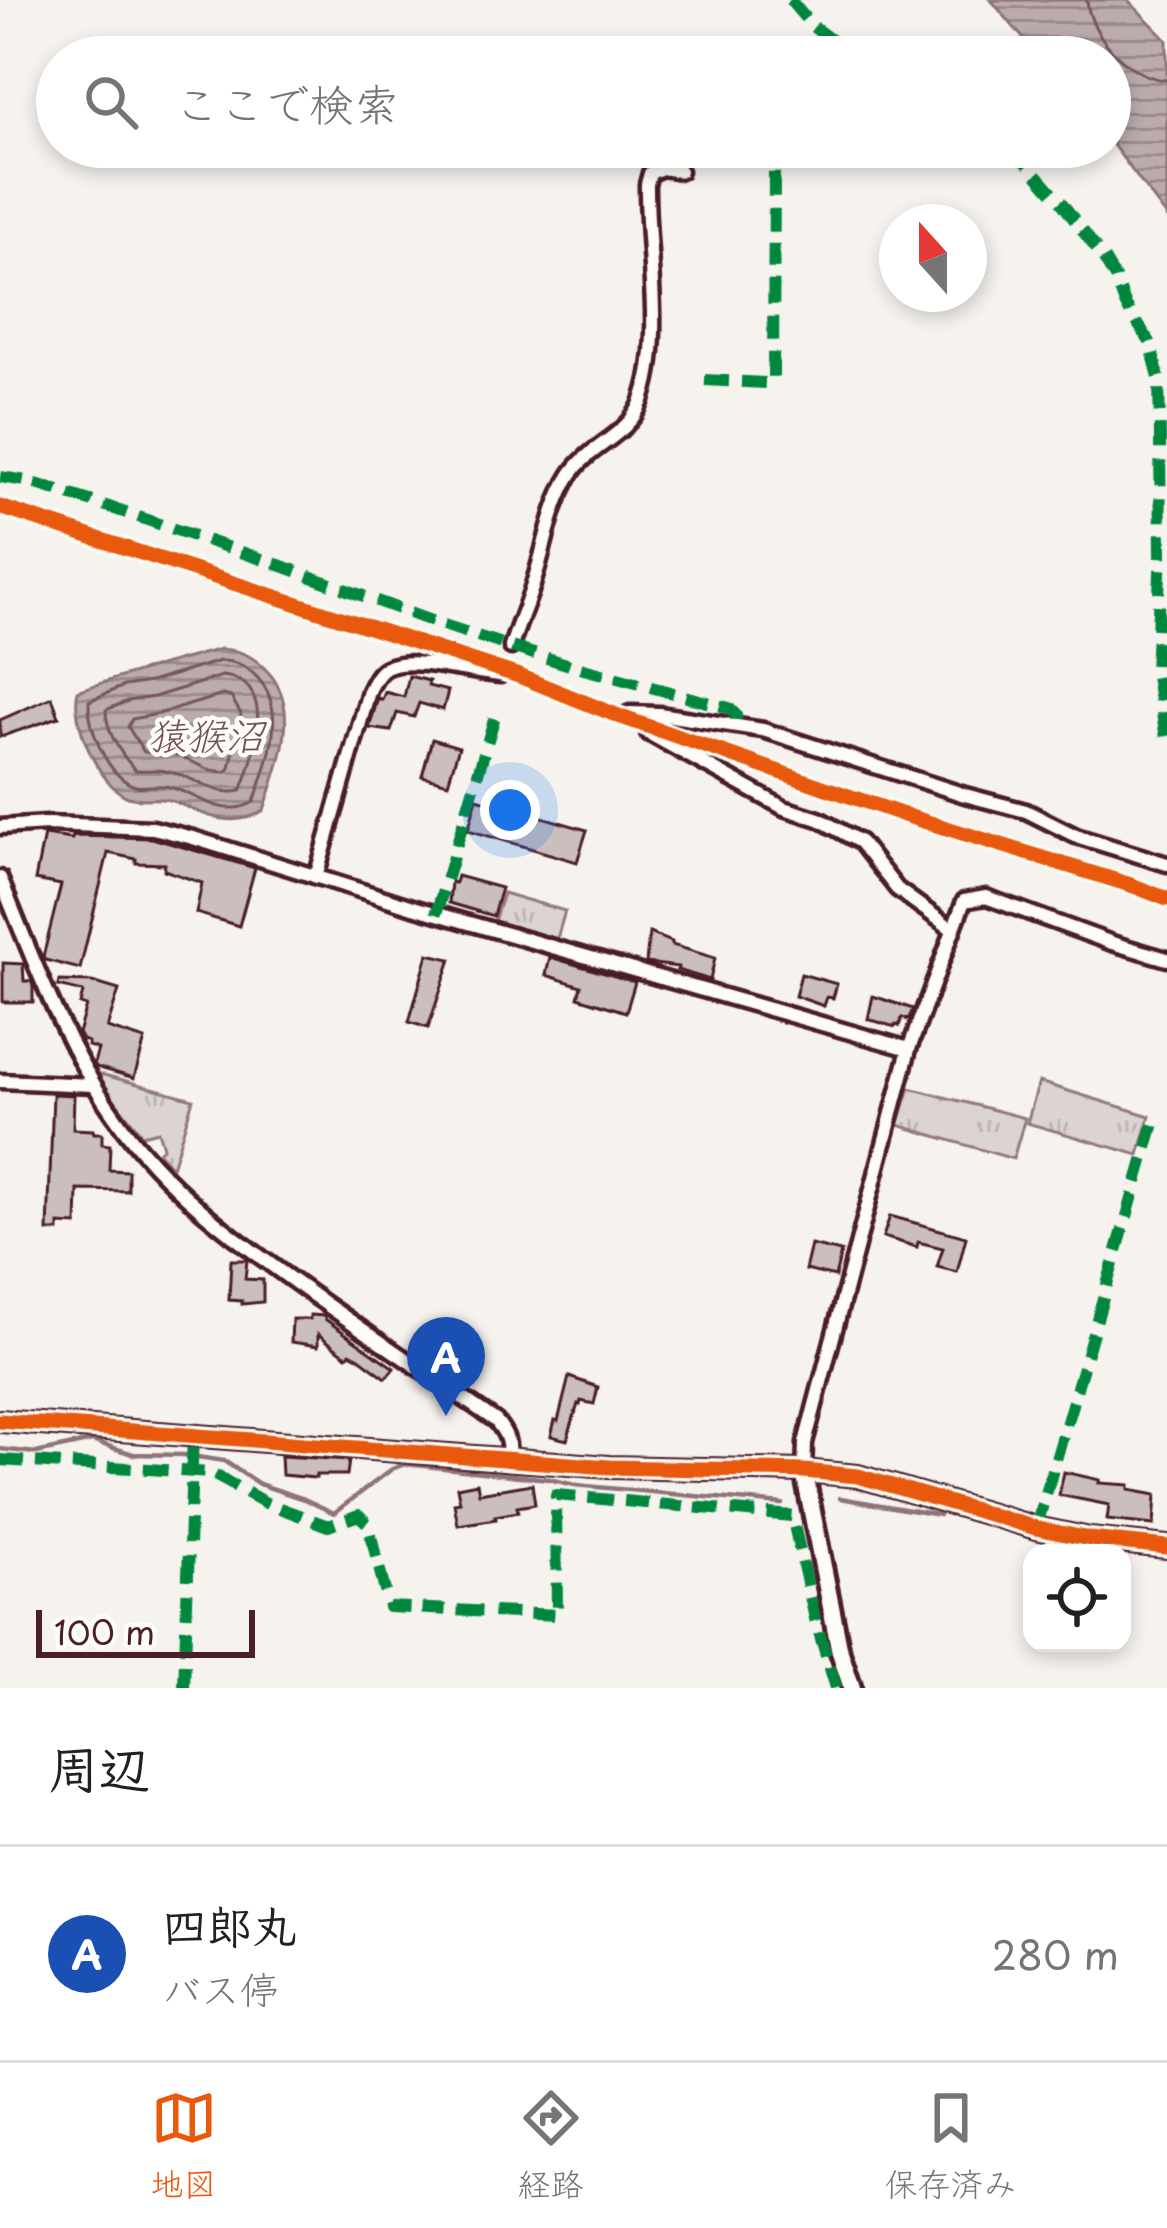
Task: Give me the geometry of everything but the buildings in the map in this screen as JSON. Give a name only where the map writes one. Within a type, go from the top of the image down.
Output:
[{"type":"street","points":[[511,647],[549,524],[571,473],[631,423],[643,400],[652,344],[646,184],[650,172],[680,171]]},
{"type":"street","points":[[0,507],[502,670],[621,717],[904,815],[1167,898]]},
{"type":"street","points":[[316,878],[376,676],[386,668],[423,663],[500,676],[502,670]]},
{"type":"street","points":[[621,717],[659,714],[764,730],[1026,811],[1076,836],[1167,864]]},
{"type":"street","points":[[621,717],[784,808],[819,819],[860,842],[897,890],[952,929]]},
{"type":"street","points":[[0,827],[153,828],[909,1049]]},
{"type":"street","points":[[0,878],[94,1085],[139,1148],[217,1223],[326,1305],[496,1420],[509,1444],[508,1460]]},
{"type":"street","points":[[852,1688],[840,1652],[804,1471],[805,1443],[909,1049],[964,901],[986,897],[1167,959]]},
{"type":"street","points":[[0,1081],[94,1085]]},
{"type":"street","points":[[0,1421],[609,1467],[858,1476],[1036,1528],[1167,1546]]},
{"type":"green space","points":[[503,893],[565,911],[557,939],[494,921]]},
{"type":"green space","points":[[97,1073],[193,1099],[172,1167],[158,1152],[163,1147],[158,1131],[142,1135]]},
{"type":"green space","points":[[1039,1082],[1150,1116],[1139,1155],[1027,1123]]},
{"type":"green space","points":[[910,1088],[1025,1118],[1013,1159],[898,1125]]},
{"type":"water","points":[[991,0],[1128,0],[1167,40],[1167,217],[1130,168],[1131,36],[1021,36]]},
{"type":"water","name":"猿猴沼","points":[[220,649],[258,662],[279,688],[284,704],[284,740],[264,810],[230,820],[169,800],[128,797],[117,790],[89,751],[78,718],[78,691]]},
{"type":"waterway","points":[[0,1449],[36,1453],[92,1441],[133,1454],[224,1461],[259,1484],[334,1513],[405,1464],[782,1504]]},
{"type":"waterway","points":[[840,1498],[939,1515]]},
{"type":"marked path","points":[[790,0],[826,36]]},
{"type":"marked path","points":[[705,380],[773,380],[774,168]]},
{"type":"marked path","points":[[1031,168],[1103,258],[1150,342],[1159,378],[1161,555],[1155,670],[1167,744]]},
{"type":"marked path","points":[[0,477],[109,507],[511,647],[729,708],[736,715],[736,724]]},
{"type":"marked path","points":[[436,914],[496,713]]},
{"type":"marked path","points":[[1036,1528],[1155,1120]]},
{"type":"marked path","points":[[184,1688],[193,1434]]},
{"type":"marked path","points":[[0,1460],[211,1473],[266,1503],[328,1526],[359,1515],[368,1524],[389,1607],[557,1615],[556,1495],[792,1516],[836,1688]]},
{"type":"cycle path","points":[[0,507],[519,676],[621,717],[904,815],[1167,899]]},
{"type":"cycle path","points":[[0,1421],[609,1467],[858,1476],[1036,1528],[1167,1547]]},
{"type":"place","name":"四郎丸","points":[[446,1416]]}]
